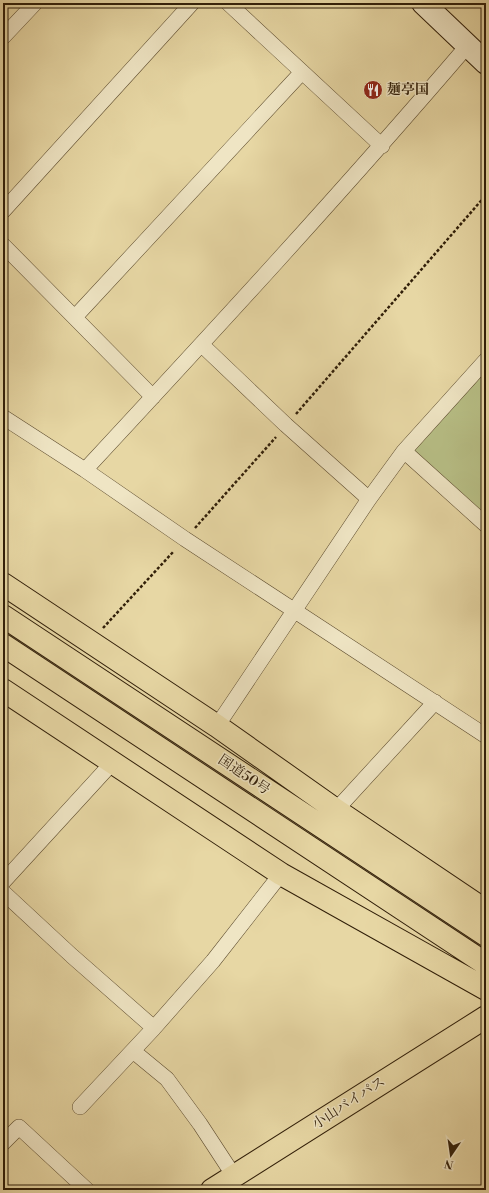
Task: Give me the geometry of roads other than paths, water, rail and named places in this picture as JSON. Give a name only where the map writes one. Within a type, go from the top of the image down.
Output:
[{"type":"highway","points":[[3,584],[217,726],[336,810],[486,912]]},
{"type":"highway","name":"国道50号","points":[[3,616],[486,935]]},
{"type":"highway","name":"国道50号","points":[[3,645],[486,964]]},
{"type":"highway","points":[[3,690],[281,874],[486,989]]},
{"type":"highway","name":"小山バイパス","points":[[212,1190],[486,1017]]},
{"type":"street","points":[[3,37],[35,3]]},
{"type":"street","points":[[3,211],[192,3]]},
{"type":"street","points":[[228,3],[382,146]]},
{"type":"street","points":[[423,3],[486,63]]},
{"type":"street","points":[[85,470],[202,345],[382,146],[468,45]]},
{"type":"street","points":[[74,317],[302,72]]},
{"type":"street","points":[[3,245],[153,397]]},
{"type":"street","points":[[202,345],[286,425],[369,499]]},
{"type":"street","points":[[217,726],[369,499],[404,451],[486,360]]},
{"type":"street","points":[[3,417],[85,470],[185,539],[486,736]]},
{"type":"street","points":[[404,451],[486,525]]},
{"type":"street","points":[[336,810],[435,702]]},
{"type":"street","points":[[3,882],[113,762]]},
{"type":"street","points":[[80,1107],[154,1028],[213,961],[281,874]]},
{"type":"street","points":[[3,892],[72,956],[154,1028]]},
{"type":"street","points":[[133,1051],[167,1079],[200,1124],[234,1176]]},
{"type":"street","points":[[3,1143],[19,1127],[87,1190]]},
{"type":"place","name":"麺亭国","points":[[373,90]]}]
